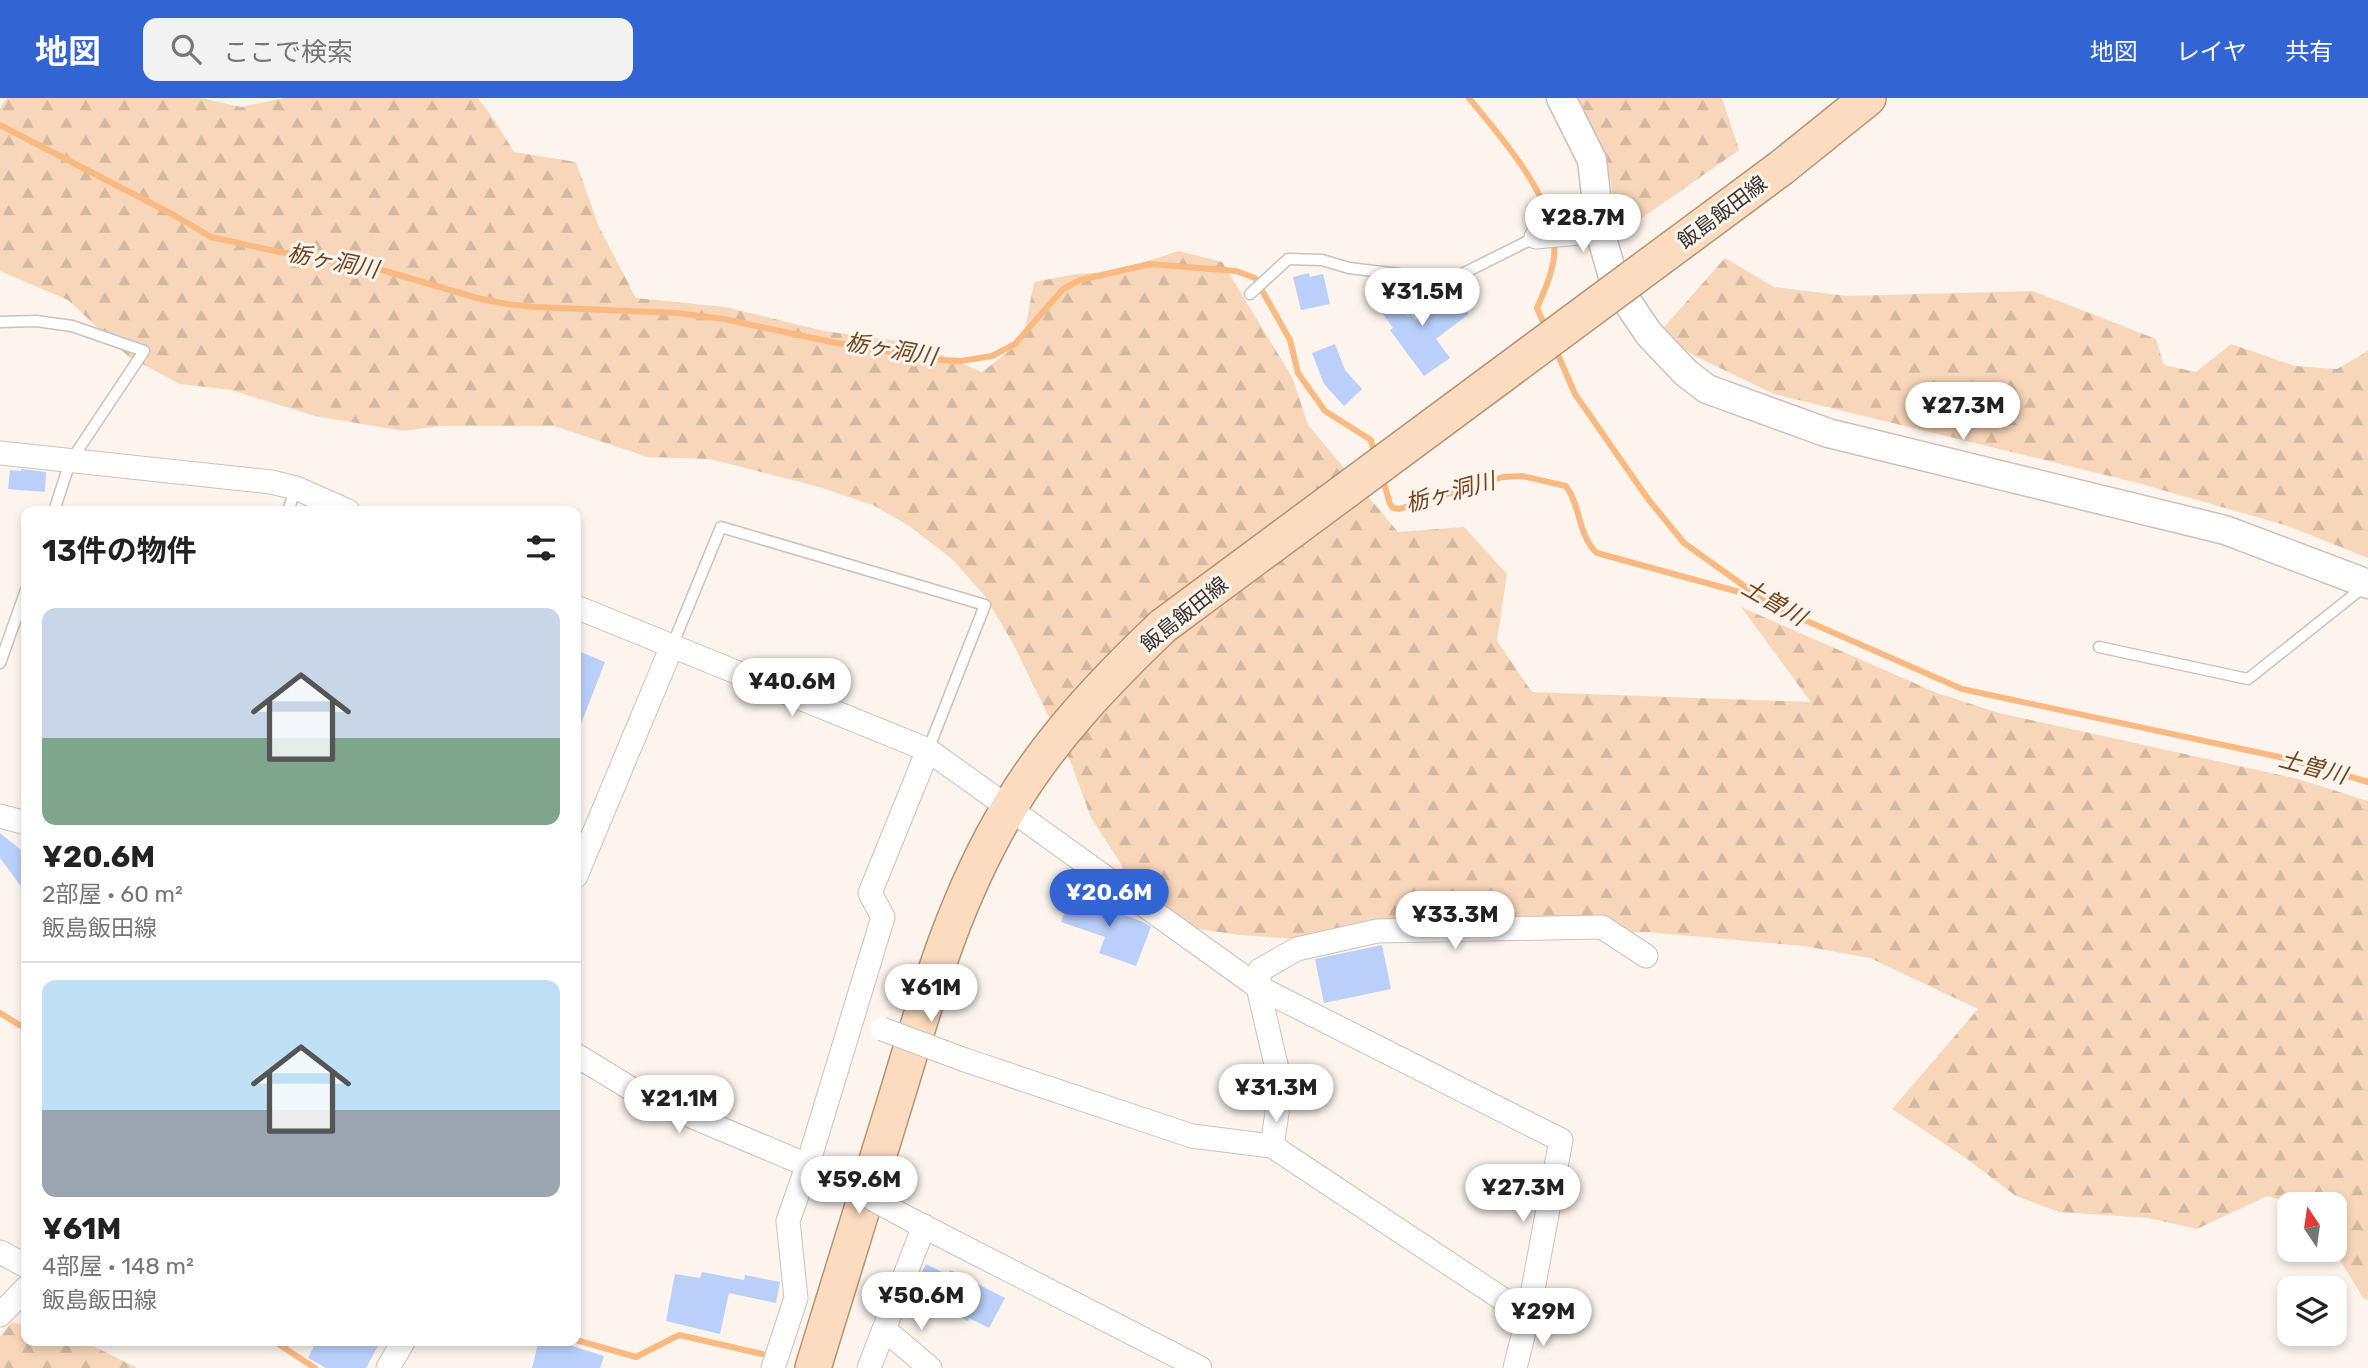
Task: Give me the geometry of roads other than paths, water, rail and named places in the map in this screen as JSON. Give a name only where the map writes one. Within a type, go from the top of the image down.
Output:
[{"type":"main road","name":"飯島飯田線","points":[[813,1368],[936,968],[975,870],[1010,806],[1087,705],[1163,626],[1781,168],[1868,98]]},
{"type":"street","points":[[1562,98],[1592,160],[1600,231],[1615,284],[1649,334],[1685,373],[1707,389],[1828,433],[2225,530],[2368,584]]},
{"type":"street","points":[[1536,237],[1600,231]]},
{"type":"street","points":[[0,453],[271,482],[296,488],[337,506]]},
{"type":"street","points":[[581,609],[928,750],[1010,806],[1258,987],[1561,1140],[1528,1316],[1515,1368]]},
{"type":"street","points":[[581,864],[672,646]]},
{"type":"street","points":[[773,1368],[796,1298],[788,1221],[817,1168],[853,1018],[883,917],[870,893],[928,750]]},
{"type":"street","points":[[0,816],[21,822]]},
{"type":"street","points":[[1272,1146],[1282,1086],[1258,987],[1260,970],[1297,949],[1377,931],[1602,927],[1646,956]]},
{"type":"street","points":[[853,1018],[965,1060],[1192,1136],[1272,1146],[1528,1316]]},
{"type":"street","points":[[581,1058],[643,1096],[817,1168],[919,1224],[1200,1368]]},
{"type":"street","points":[[869,1368],[919,1224]]},
{"type":"street","points":[[0,1252],[21,1263]]},
{"type":"street","points":[[0,1315],[21,1293]]},
{"type":"street","points":[[884,1329],[930,1368]]},
{"type":"street","points":[[388,1368],[401,1346]]},
{"type":"lane","points":[[1250,294],[1289,259],[1322,260],[1349,268],[1454,278],[1536,237]]},
{"type":"lane","points":[[0,322],[36,321],[72,326],[144,351],[70,462],[56,506]]},
{"type":"lane","points":[[290,506],[296,488]]},
{"type":"lane","points":[[672,646],[721,527],[985,605],[928,750]]},
{"type":"lane","points":[[2099,647],[2248,679],[2368,584]]},
{"type":"lane","points":[[0,663],[21,604]]},
{"type":"waterway","name":"土曽川","points":[[1469,98],[1512,151],[1538,192],[1547,214],[1553,235],[1554,257],[1550,276],[1537,308],[1546,329]]},
{"type":"waterway","name":"栃ヶ洞川","points":[[0,125],[211,237],[382,270],[506,304],[677,313],[724,319],[836,343],[942,360],[961,361],[992,356],[1015,344],[1063,289],[1080,280],[1150,264],[1236,271],[1255,278],[1290,340],[1298,373],[1325,411],[1371,440],[1375,456]]},
{"type":"waterway","name":"土曽川","points":[[1555,348],[1575,394],[1648,499],[1684,543],[1761,598],[1793,615],[1962,689],[2293,760],[2368,782]]},
{"type":"waterway","name":"栃ヶ洞川","points":[[1382,476],[1390,504],[1399,509],[1503,477],[1522,476],[1566,486],[1586,538],[1597,553],[1761,598]]},
{"type":"waterway","points":[[0,1013],[21,1026]]},
{"type":"waterway","points":[[581,1341],[636,1357],[679,1335],[762,1354]]},
{"type":"waterway","points":[[281,1346],[315,1368]]}]
